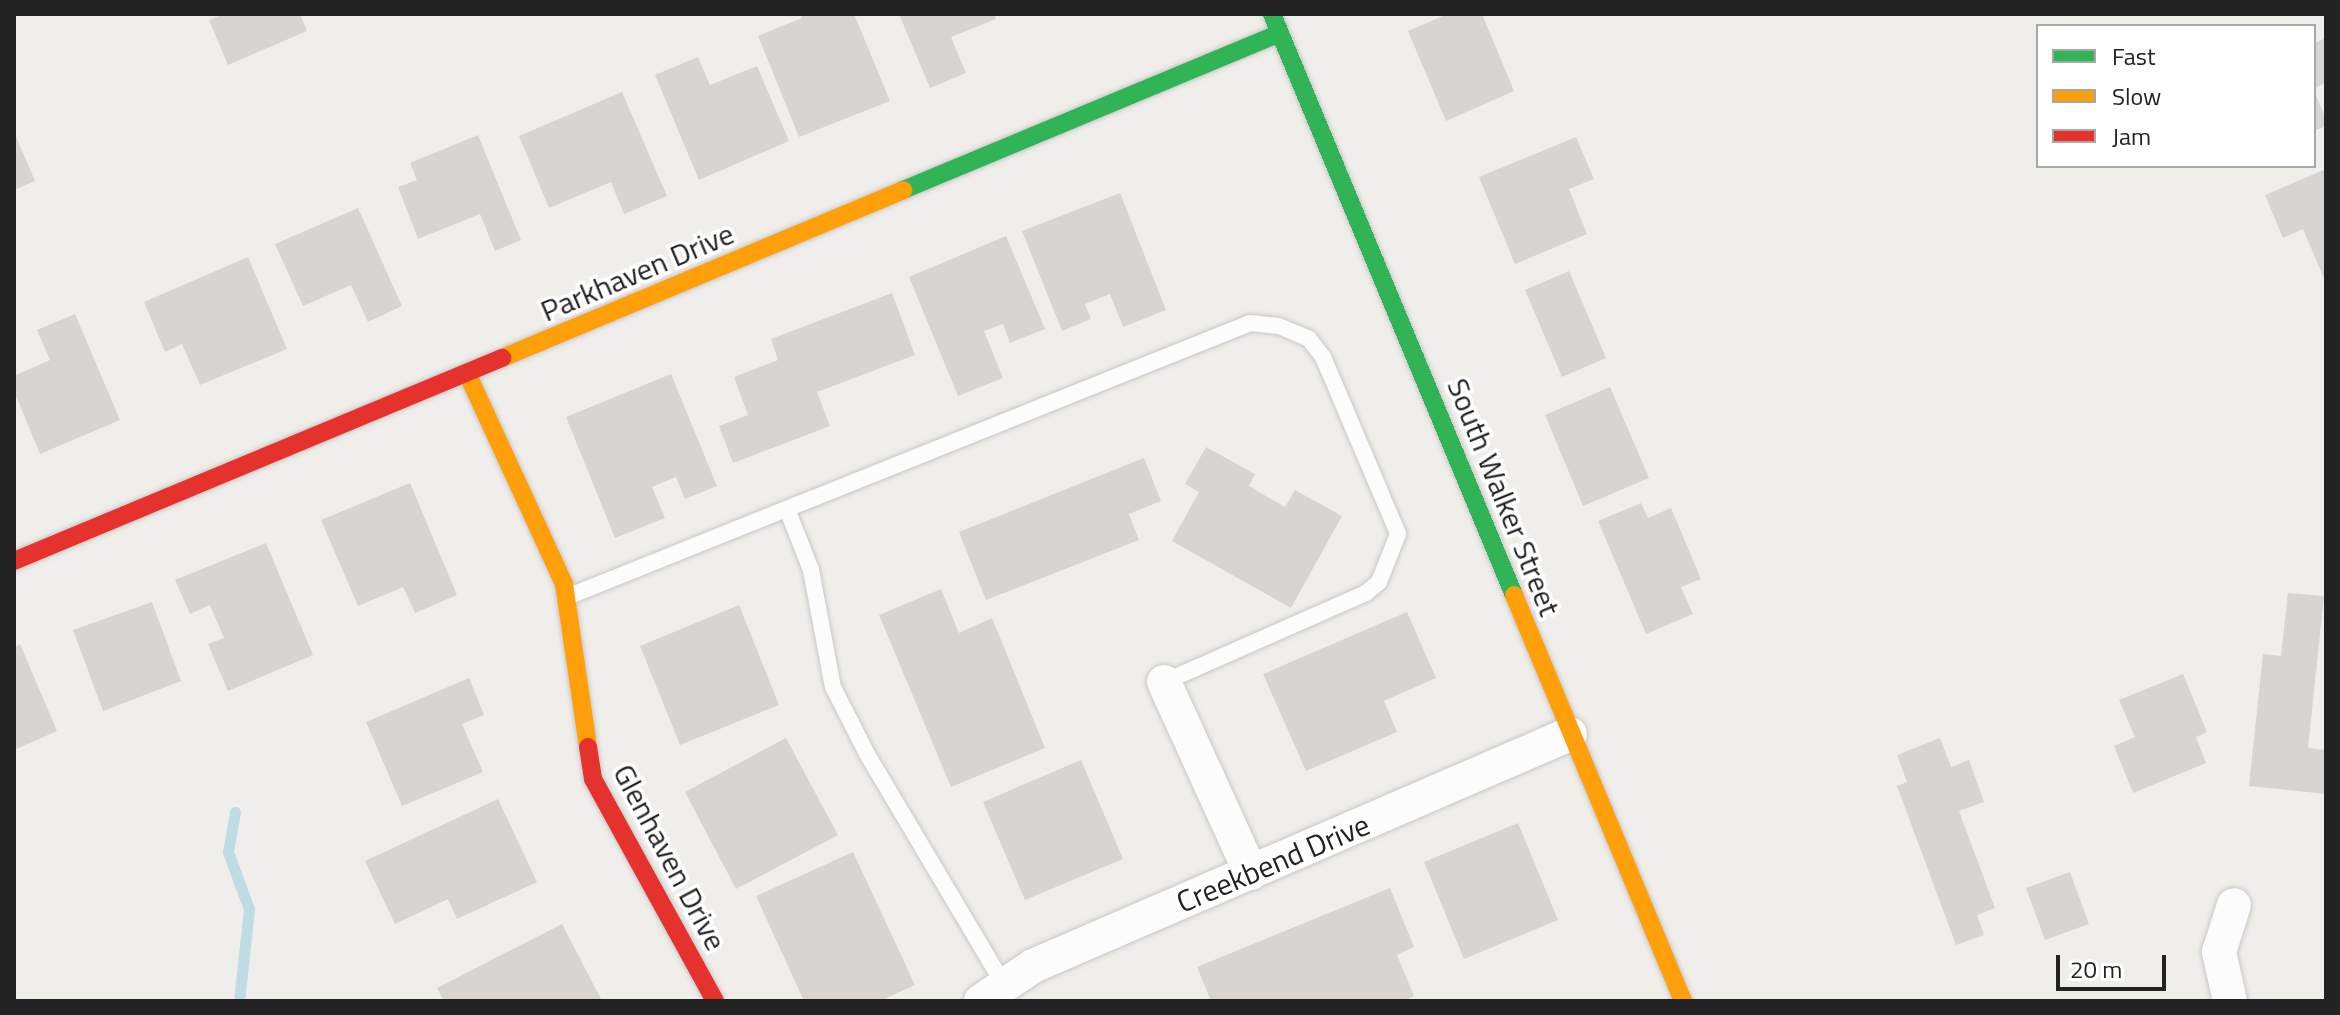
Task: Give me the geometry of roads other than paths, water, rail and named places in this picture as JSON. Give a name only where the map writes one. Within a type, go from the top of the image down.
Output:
[{"type":"street","name":"South Walker Street","points":[[1272,14],[1405,326],[1570,734],[1683,1001]]},
{"type":"street","name":"Parkhaven Drive","points":[[14,561],[1280,33]]},
{"type":"street","name":"Glenhaven Drive","points":[[467,373],[564,584],[593,779],[715,1001]]},
{"type":"street","points":[[1164,682],[1251,873]]},
{"type":"street","name":"Creekbend Drive","points":[[993,993],[1033,966],[1570,734]]},
{"type":"street","points":[[2230,1001],[2219,952],[2234,905]]},
{"type":"lane","points":[[566,598],[1250,323],[1279,326],[1309,339],[1323,357],[1398,534],[1379,582],[1366,593],[1164,682]]},
{"type":"lane","points":[[787,509],[811,570],[833,687],[993,993]]},
{"type":"waterway","points":[[235,812],[228,852],[249,909],[239,1001]]}]
